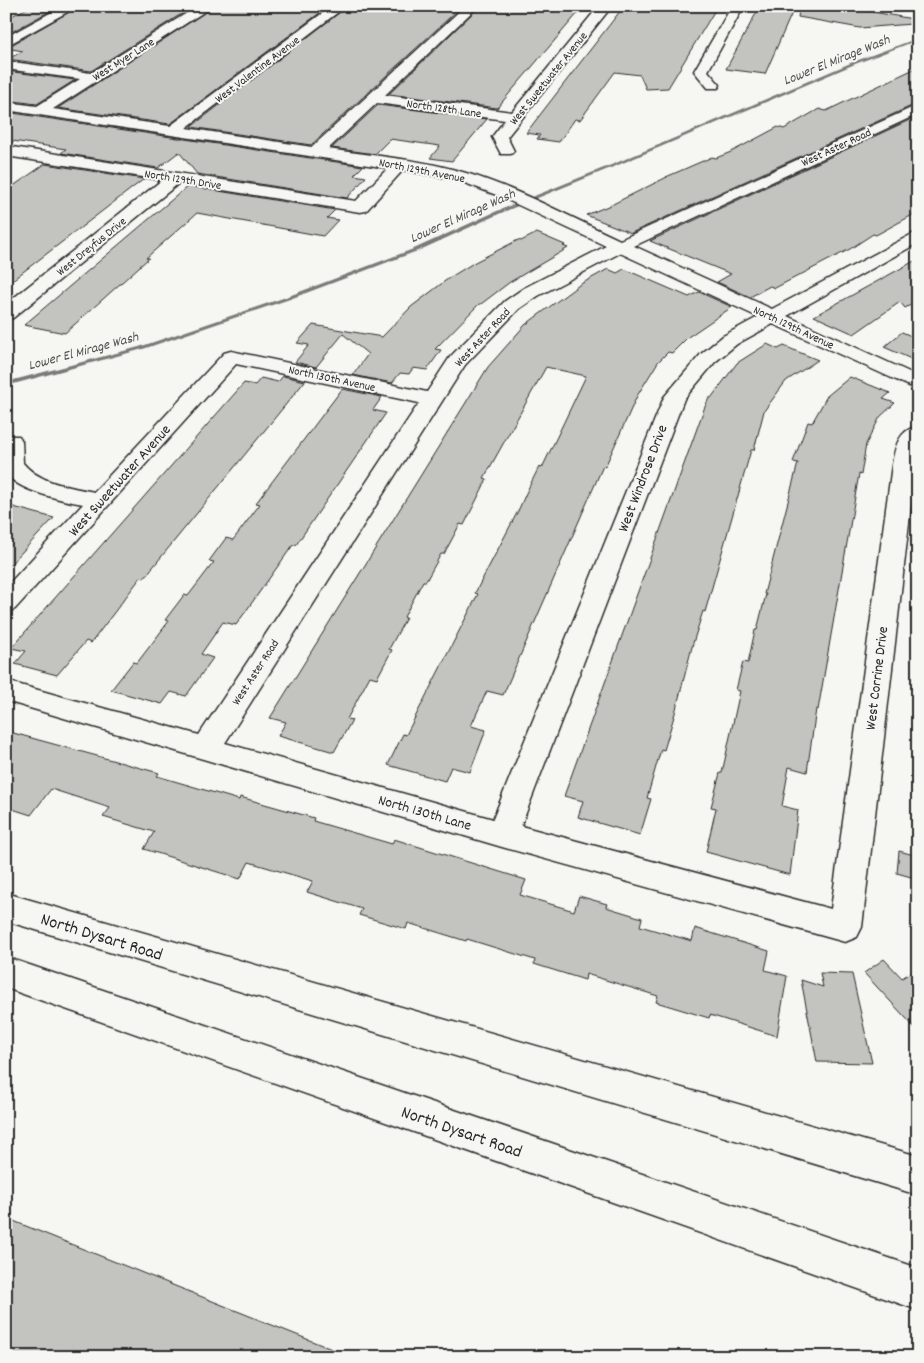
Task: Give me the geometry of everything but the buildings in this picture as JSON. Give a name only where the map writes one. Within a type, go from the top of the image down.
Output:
[{"type":"street","points":[[6,42],[72,6]]},
{"type":"street","name":"West Myer Lane","points":[[40,111],[207,6]]},
{"type":"street","name":"West Valentine Avenue","points":[[173,131],[340,6]]},
{"type":"street","points":[[316,152],[472,6]]},
{"type":"street","name":"West Sweetwater Avenue","points":[[506,151],[499,137],[606,6]]},
{"type":"street","points":[[713,85],[701,72],[738,6]]},
{"type":"street","points":[[6,65],[94,78]]},
{"type":"street","name":"North 128th Lane","points":[[373,98],[515,117]]},
{"type":"street","name":"North 129th Avenue","points":[[6,106],[316,152],[461,176],[505,193],[918,384]]},
{"type":"street","name":"West Aster Road","points":[[206,748],[457,361],[512,305],[531,292],[620,246],[918,109]]},
{"type":"street","name":"North 129th Drive","points":[[6,151],[360,207],[399,165]]},
{"type":"street","points":[[13,168],[33,155]]},
{"type":"street","name":"West Dreyfus Drive","points":[[6,314],[175,178]]},
{"type":"street","name":"West Windrose Drive","points":[[502,834],[674,397],[708,358],[730,340],[918,236]]},
{"type":"street","name":"West Sweetwater Avenue","points":[[6,603],[231,357]]},
{"type":"street","name":"North 130th Avenue","points":[[231,357],[432,399]]},
{"type":"street","name":"West Corrine Drive","points":[[845,927],[903,465],[908,443],[918,432]]},
{"type":"street","points":[[10,441],[11,464],[22,476],[46,487],[100,501]]},
{"type":"street","name":"North 130th Lane","points":[[6,691],[502,834],[845,927]]},
{"type":"street","name":"North Dysart Road","points":[[6,908],[918,1176]]},
{"type":"street","name":"North Dysart Road","points":[[6,972],[918,1289]]},
{"type":"waterway","name":"Lower El Mirage Wash","points":[[6,384],[141,348],[288,298],[418,249],[499,212],[854,63],[918,39]]}]
